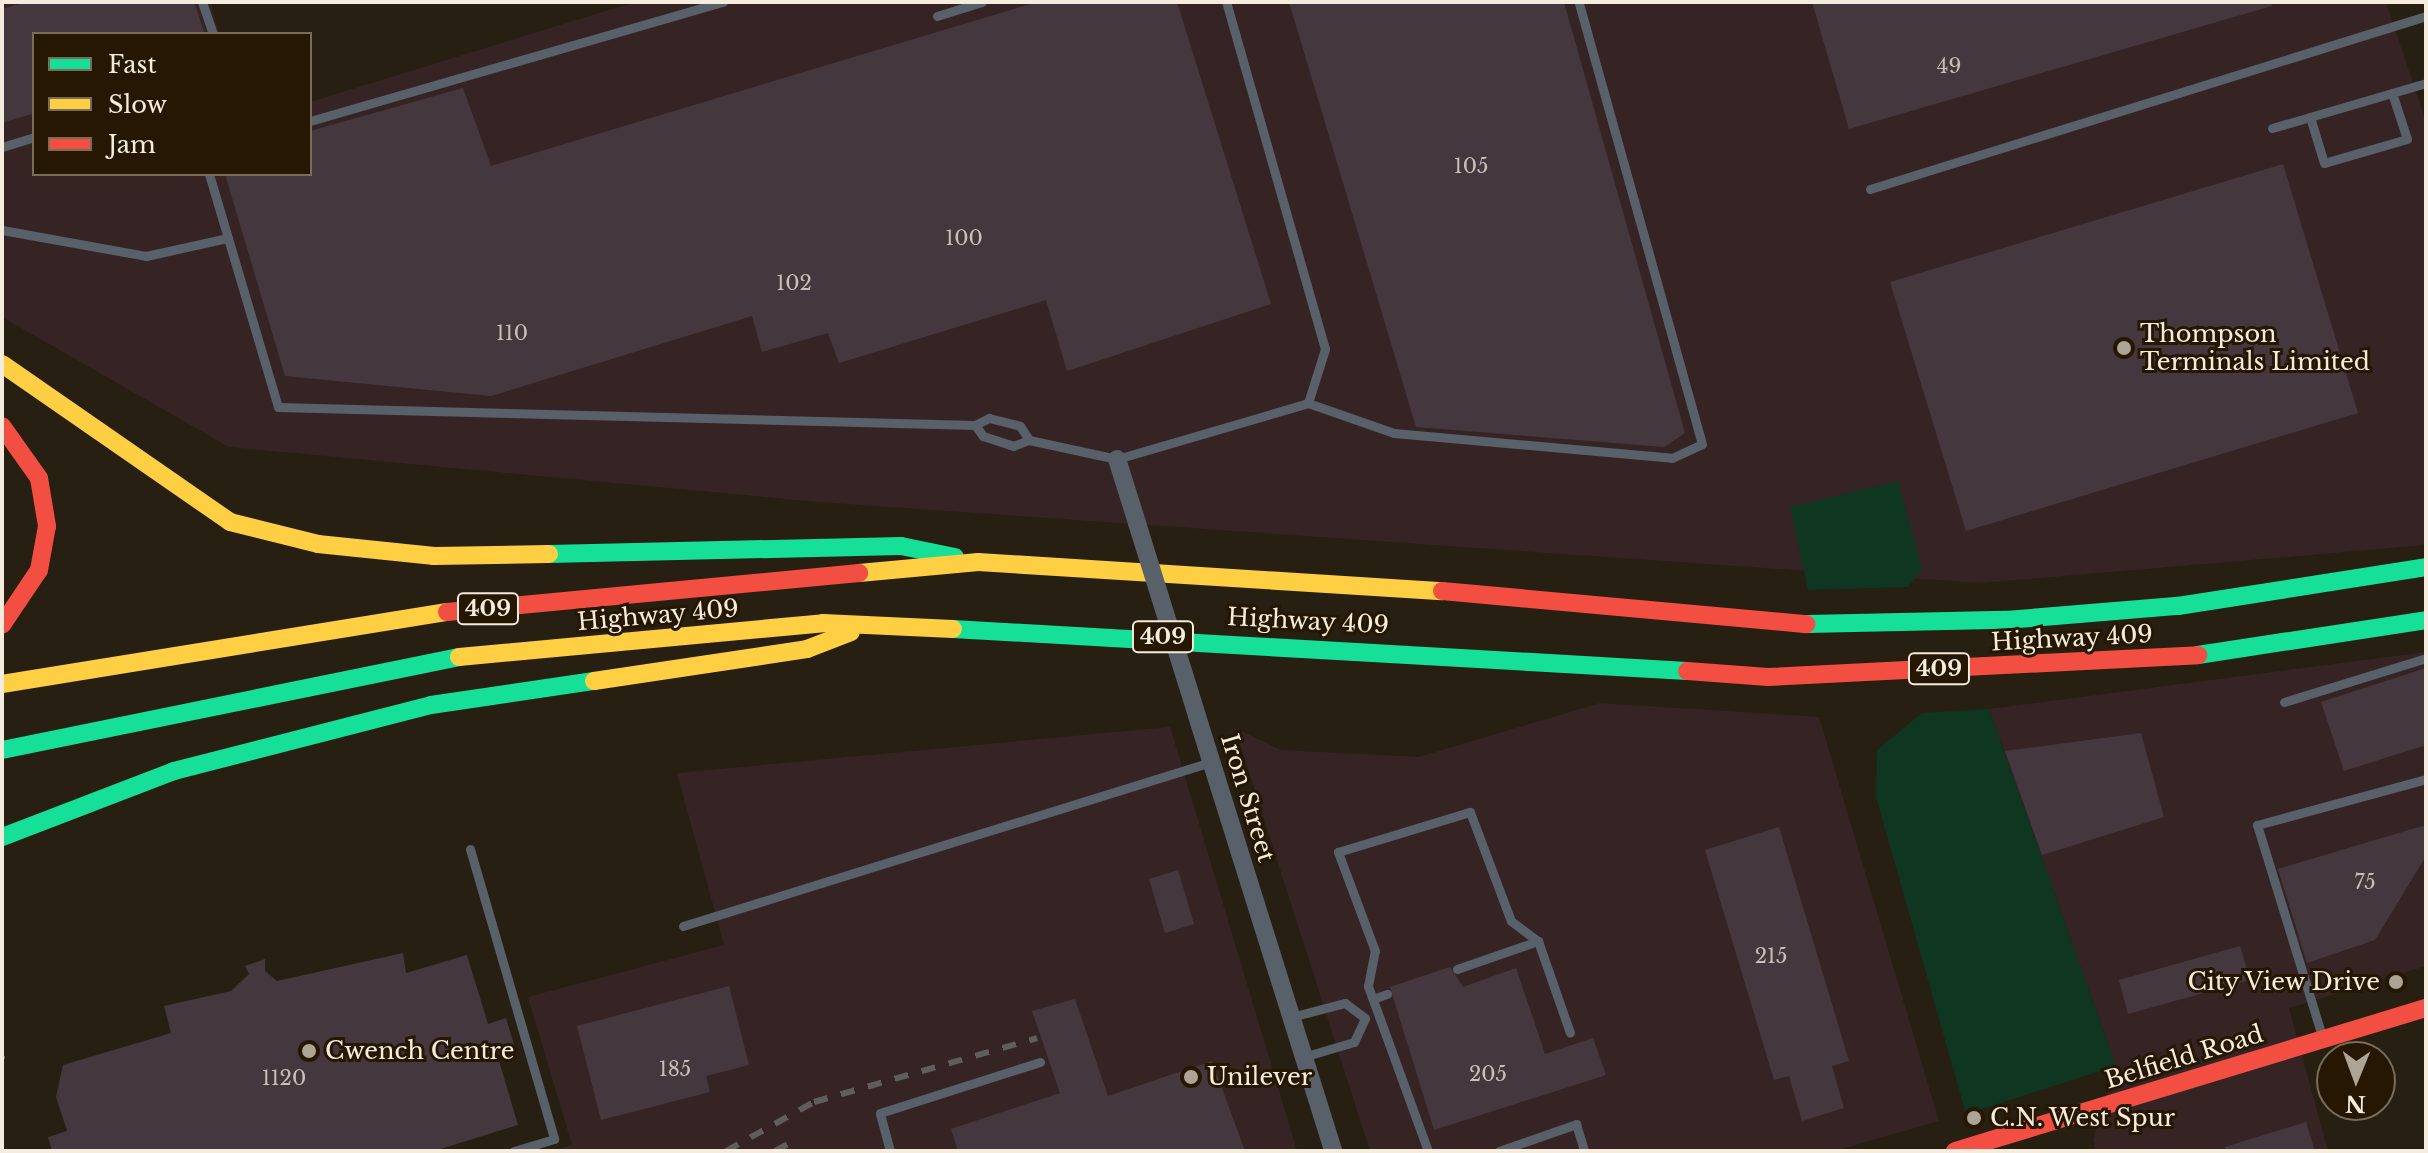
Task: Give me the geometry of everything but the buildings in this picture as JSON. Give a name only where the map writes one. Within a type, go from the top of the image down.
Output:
[{"type":"main road","points":[[2,364],[230,522],[318,544],[434,556],[901,546],[978,562]]},
{"type":"main road","points":[[2,426],[39,478],[47,526],[39,570],[2,625]]},
{"type":"main road","name":"Highway 409","points":[[2,684],[393,617],[978,562],[1563,598],[1793,624],[2006,620],[2162,608],[2426,567]]},
{"type":"main road","name":"Highway 409","points":[[2,750],[420,661],[877,622],[1768,677],[2182,657],[2426,620]]},
{"type":"main road","points":[[2,837],[174,771],[431,705],[807,649],[877,622]]},
{"type":"main road","name":"Belfield Road","points":[[1955,1151],[2426,1008]]},
{"type":"street","name":"Iron Street","points":[[1117,459],[1333,1151]]},
{"type":"lane","points":[[202,2],[212,32]]},
{"type":"lane","points":[[312,120],[723,2]]},
{"type":"lane","points":[[937,16],[982,2]]},
{"type":"lane","points":[[1226,2],[1325,349],[1308,403]]},
{"type":"lane","points":[[975,425],[983,436],[1013,446],[1029,440],[1117,459],[1191,432],[1308,403],[1394,433],[1672,458],[1702,444],[1579,2]]},
{"type":"lane","points":[[1870,189],[2426,16]]},
{"type":"lane","points":[[2272,128],[2426,83]]},
{"type":"lane","points":[[2310,117],[2324,163],[2407,139],[2392,93]]},
{"type":"lane","points":[[2,147],[32,138]]},
{"type":"lane","points":[[210,176],[278,407],[975,425],[989,418],[1020,426],[1029,440]]},
{"type":"lane","points":[[2,230],[146,256],[228,238]]},
{"type":"lane","points":[[2284,702],[2426,658]]},
{"type":"lane","points":[[683,926],[1211,762]]},
{"type":"lane","points":[[2323,1040],[2257,825],[2426,779]]},
{"type":"lane","points":[[1428,1151],[1373,999],[1375,951],[1338,852],[1470,812],[1511,921],[1538,941],[1570,1033]]},
{"type":"lane","points":[[470,849],[554,1139],[514,1151]]},
{"type":"lane","points":[[1457,969],[1538,941]]},
{"type":"lane","points":[[1373,999],[1387,994]]},
{"type":"lane","points":[[1291,1017],[1345,1003],[1365,1018],[1378,1015]]},
{"type":"lane","points":[[1303,1057],[1354,1042],[1365,1018]]},
{"type":"lane","points":[[890,1151],[880,1113],[1040,1062]]},
{"type":"lane","points":[[1499,1151],[1576,1124],[1584,1151]]},
{"type":"shaded area","points":[[2,2],[210,2],[218,32],[32,32],[32,176],[312,176],[312,101],[635,2],[2386,2],[2426,122],[2426,545],[1981,583],[819,502],[229,447],[2,317]]},
{"type":"shaded area","points":[[2426,652],[2426,966],[2289,1008],[2316,1107],[2316,1121],[2320,1121],[2328,1151],[2096,1151],[2093,1140],[2116,1066],[1989,709]]},
{"type":"shaded area","points":[[1600,703],[1819,717],[1939,1121],[1834,1151],[1370,1151],[1235,728],[1281,750],[1419,757]]},
{"type":"shaded area","points":[[1170,727],[1297,1151],[553,1151],[572,1145],[528,997],[724,945],[677,773]]},
{"type":"green space","points":[[1898,481],[1922,569],[1908,587],[1808,590],[1790,507]]},
{"type":"green space","points":[[1989,709],[2116,1066],[1966,1114],[1876,797],[1877,750],[1922,713]]},
{"type":"railway","points":[[726,1151],[814,1102],[1037,1038]]},
{"type":"railway","points":[[775,1151],[790,1143]]},
{"type":"traffic: fast","points":[[549,554],[901,546],[955,557]]},
{"type":"traffic: fast","points":[[1807,624],[2006,620],[2178,606],[2426,567]]},
{"type":"traffic: fast","points":[[2198,655],[2426,620]]},
{"type":"traffic: fast","points":[[953,629],[1687,671]]},
{"type":"traffic: fast","points":[[2,750],[459,657]]},
{"type":"traffic: fast","points":[[2,837],[174,771],[431,705],[594,681]]},
{"type":"traffic: slow","points":[[2,364],[230,522],[318,544],[434,556],[549,554]]},
{"type":"traffic: slow","points":[[859,573],[978,562],[1442,591]]},
{"type":"traffic: slow","points":[[2,684],[447,612]]},
{"type":"traffic: slow","points":[[459,657],[823,623],[953,629]]},
{"type":"traffic: slow","points":[[594,681],[807,649],[851,632]]},
{"type":"traffic: jam","points":[[2,426],[39,478],[47,526],[39,570],[2,625]]},
{"type":"traffic: jam","points":[[447,612],[859,573]]},
{"type":"traffic: jam","points":[[1442,591],[1807,624]]},
{"type":"traffic: jam","points":[[1687,671],[1768,677],[2198,655]]},
{"type":"traffic: jam","points":[[1955,1151],[2426,1008]]},
{"type":"place","name":"Thompson Terminals Limited","points":[[2124,348]]},
{"type":"place","name":"City View Drive","points":[[2396,982]]},
{"type":"place","name":"Cwench Centre","points":[[309,1051]]},
{"type":"place","name":"Unilever","points":[[1191,1077]]},
{"type":"place","name":"C.N. West Spur","points":[[1974,1118]]}]
